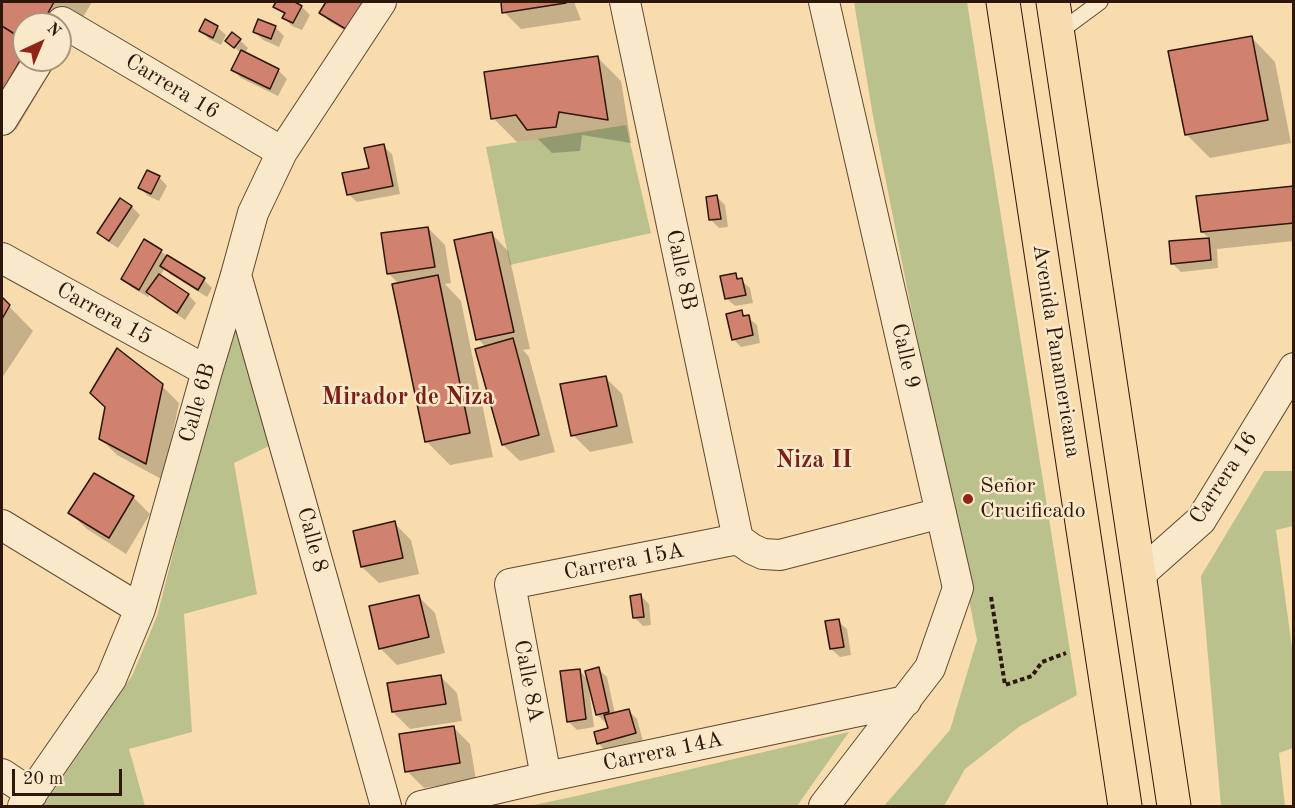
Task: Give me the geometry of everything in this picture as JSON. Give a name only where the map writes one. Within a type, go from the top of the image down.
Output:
[{"type":"main road","name":"Avenida Panamericana","points":[[1003,2],[1125,807]]},
{"type":"main road","points":[[1053,2],[1174,807]]},
{"type":"street","name":"Calle 6B","points":[[28,800],[111,679],[140,609],[253,213],[282,152],[381,2]]},
{"type":"street","name":"Calle 8B","points":[[624,2],[738,539]]},
{"type":"street","name":"Calle 9","points":[[824,2],[958,588],[930,668],[824,807]]},
{"type":"street","name":"Carrera 16","points":[[72,20],[282,152]]},
{"type":"street","points":[[2,120],[32,72]]},
{"type":"street","name":"Carrera 15","points":[[2,258],[207,370]]},
{"type":"street","name":"Calle 8","points":[[236,275],[386,807]]},
{"type":"street","name":"Carrera 16","points":[[1139,575],[1201,520],[1293,368]]},
{"type":"street","points":[[738,539],[763,554],[780,555],[941,513]]},
{"type":"street","points":[[2,525],[140,609]]},
{"type":"street","name":"Carrera 15A","points":[[510,584],[738,539]]},
{"type":"street","name":"Calle 8A","points":[[510,584],[546,777]]},
{"type":"street","name":"Carrera 14A","points":[[421,807],[546,777],[906,701]]},
{"type":"street","points":[[2,774],[28,800]]},
{"type":"lane","points":[[1058,33],[1100,2]]},
{"type":"path","points":[[990,591],[1005,685],[1032,676],[1042,662],[1071,651]]},
{"type":"green space","points":[[854,2],[967,2],[1077,695],[1020,726],[965,769],[944,806],[884,806],[950,730],[977,640],[873,116]]},
{"type":"green space","points":[[626,125],[651,233],[510,265],[486,147]]},
{"type":"green space","points":[[238,314],[273,444],[234,463],[257,594],[184,614],[192,732],[129,749],[145,806],[43,806],[132,676],[157,616],[214,394]]},
{"type":"green space","points":[[1264,471],[1293,471],[1293,526],[1276,530],[1293,655],[1293,748],[1279,753],[1285,806],[1221,806],[1201,576]]},
{"type":"green space","points":[[849,732],[797,806],[529,806],[572,797]]},
{"type":"building","points":[[2,2],[54,2],[49,12],[12,12],[12,32],[2,26]]},
{"type":"building","points":[[276,2],[295,2],[302,6],[293,23],[282,18],[285,13],[273,7]]},
{"type":"building","points":[[326,2],[361,2],[370,7],[354,34],[319,13]]},
{"type":"building","points":[[501,2],[565,2],[566,3],[502,13]]},
{"type":"building","points":[[205,19],[218,26],[213,38],[199,31]]},
{"type":"building","points":[[258,19],[276,26],[271,39],[253,32]]},
{"type":"building","points":[[2,26],[12,32],[14,72],[2,92]]},
{"type":"building","points":[[232,32],[241,39],[234,48],[225,41]]},
{"type":"building","points":[[1252,36],[1268,120],[1185,135],[1168,51]]},
{"type":"building","points":[[241,50],[279,69],[270,89],[231,70]]},
{"type":"building","points":[[598,56],[608,120],[559,112],[556,127],[527,130],[516,115],[491,119],[484,72]]},
{"type":"building","points":[[384,144],[393,186],[347,195],[342,173],[369,168],[364,148]]},
{"type":"building","points":[[147,170],[160,176],[151,194],[138,188]]},
{"type":"building","points":[[1294,186],[1294,223],[1201,232],[1196,196]]},
{"type":"building","points":[[717,195],[721,219],[709,220],[706,197]]},
{"type":"building","points":[[120,198],[132,206],[109,241],[97,233]]},
{"type":"building","points":[[428,227],[435,267],[387,274],[381,233]]},
{"type":"building","points":[[492,232],[514,332],[476,340],[454,240]]},
{"type":"building","points":[[1209,238],[1211,260],[1171,264],[1169,241]]},
{"type":"building","points":[[144,239],[162,250],[139,290],[121,279]]},
{"type":"building","points":[[167,255],[205,278],[198,290],[160,266]]},
{"type":"building","points":[[736,273],[737,279],[742,278],[746,295],[725,299],[720,276]]},
{"type":"building","points":[[159,274],[189,294],[177,313],[146,292]]},
{"type":"building","points":[[438,275],[470,433],[425,442],[392,284]]},
{"type":"building","points":[[2,297],[10,305],[2,319]]},
{"type":"building","points":[[742,310],[743,316],[749,315],[753,335],[732,340],[726,314]]},
{"type":"building","points":[[513,338],[539,435],[502,445],[475,349]]},
{"type":"building","points":[[117,348],[163,384],[146,464],[99,439],[105,407],[90,393]]},
{"type":"building","points":[[606,376],[617,426],[571,436],[560,384]]},
{"type":"building","points":[[94,473],[134,496],[109,538],[68,513]]},
{"type":"building","points":[[395,521],[403,558],[361,567],[353,531]]},
{"type":"building","points":[[641,594],[644,617],[633,618],[630,596]]},
{"type":"building","points":[[419,595],[429,637],[379,649],[369,606]]},
{"type":"building","points":[[839,619],[844,647],[830,649],[825,621]]},
{"type":"building","points":[[599,667],[609,712],[596,715],[585,671]]},
{"type":"building","points":[[580,669],[586,719],[567,722],[560,671]]},
{"type":"building","points":[[441,675],[446,704],[392,712],[387,683]]},
{"type":"building","points":[[629,709],[636,733],[597,744],[594,732],[608,728],[604,715]]},
{"type":"building","points":[[454,726],[460,763],[405,772],[399,734]]},
{"type":"place","name":"Señor Crucificado","points":[[968,499]]},
{"type":"district","name":"Mirador de Niza","points":[[408,398]]},
{"type":"district","name":"Niza II","points":[[814,461]]}]
